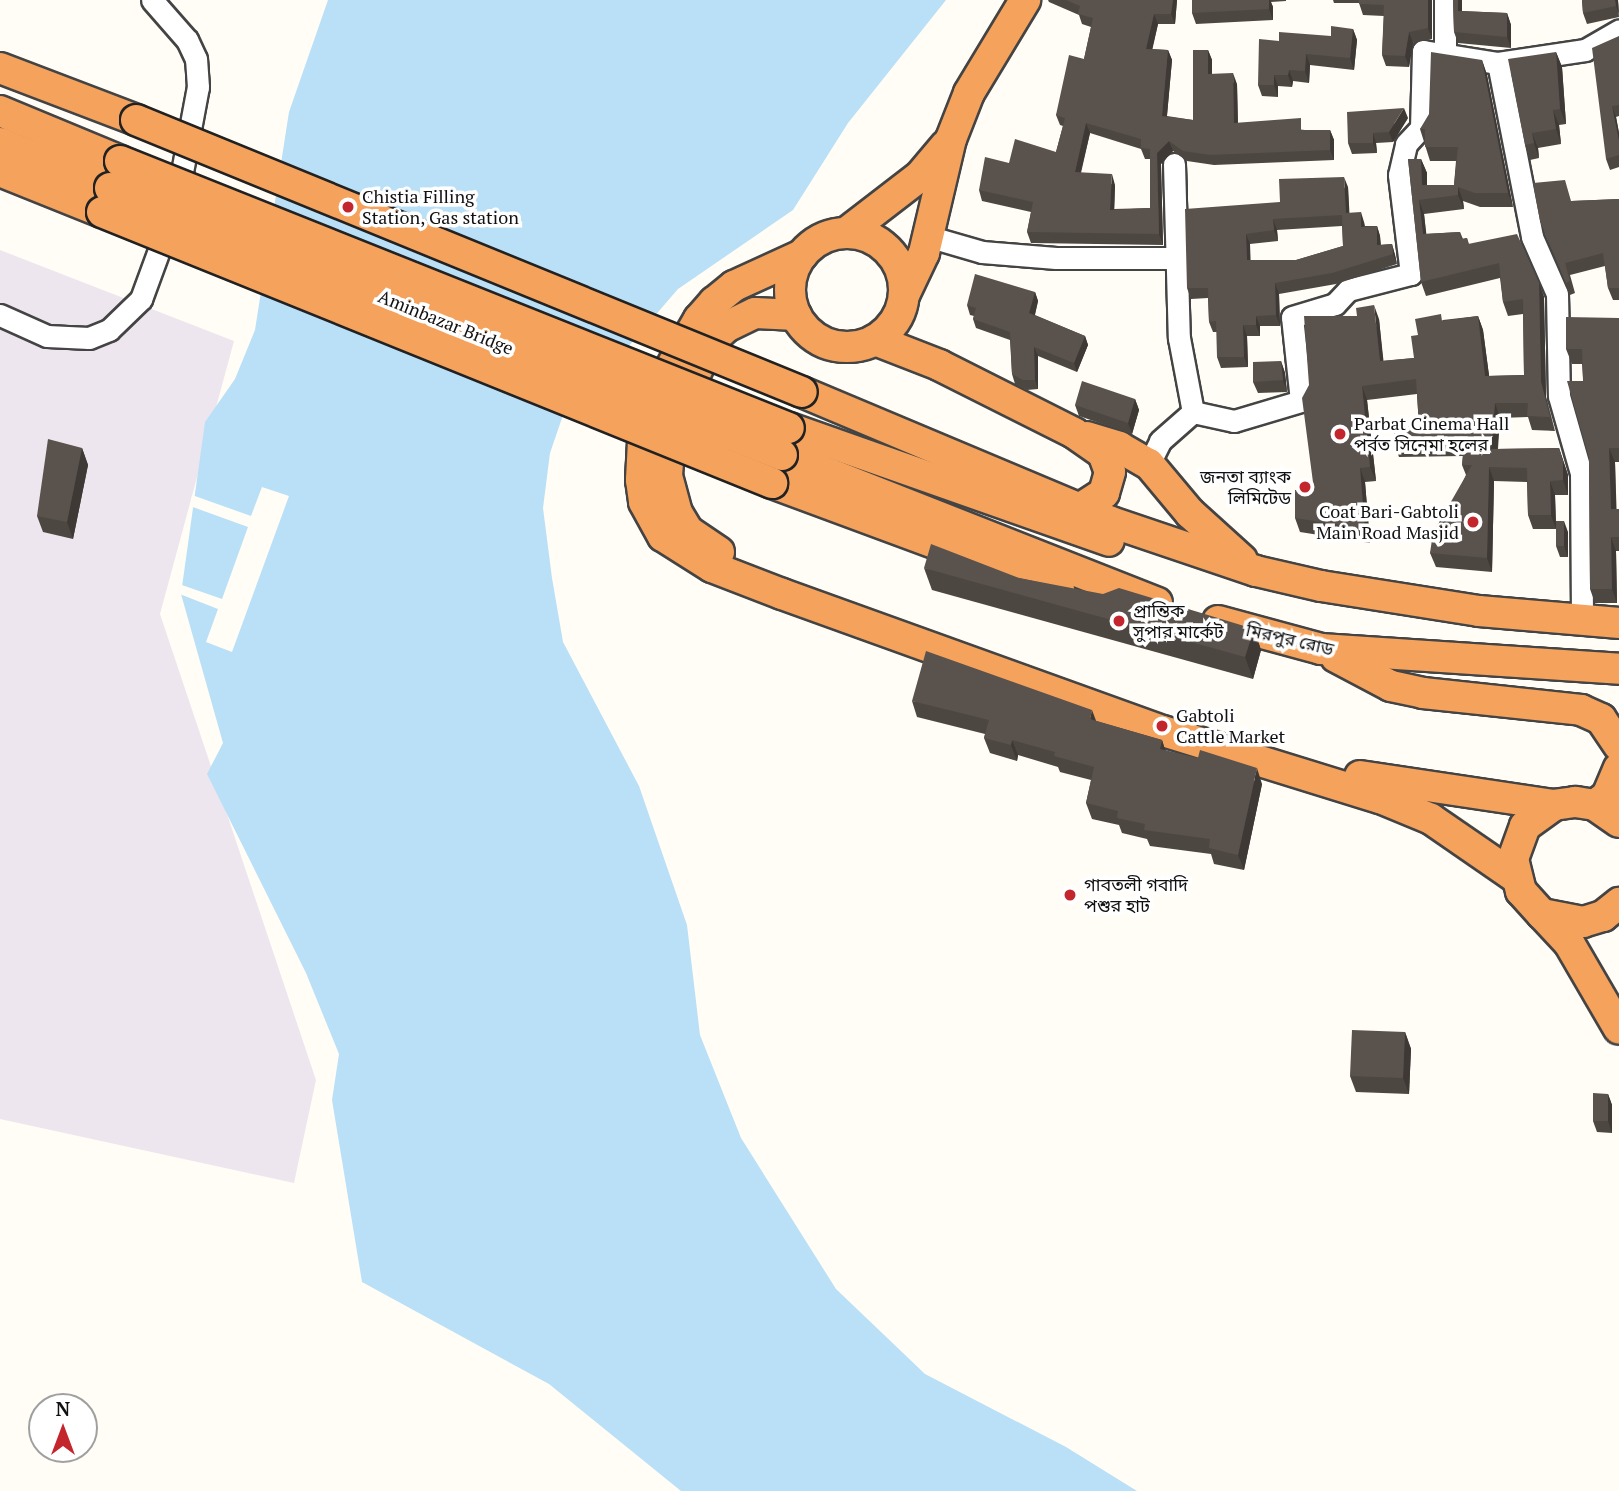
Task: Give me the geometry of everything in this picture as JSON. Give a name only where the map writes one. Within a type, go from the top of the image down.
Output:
[{"type":"highway","points":[[875,340],[897,320],[927,236],[951,139],[969,93],[1025,0]]},
{"type":"highway","points":[[0,68],[136,120],[802,392],[1079,509],[1256,571]]},
{"type":"highway","points":[[0,111],[111,187]]},
{"type":"highway","points":[[846,233],[920,176],[951,139]]},
{"type":"highway","points":[[0,143],[111,187]]},
{"type":"highway","points":[[0,171],[111,187]]},
{"type":"highway","name":"Aminbazar Bridge","points":[[111,187],[781,455]]},
{"type":"highway","points":[[939,365],[904,300],[898,262],[889,250],[862,234],[846,233],[826,237],[802,255],[745,281],[715,302],[699,318],[666,376],[643,441],[641,481],[644,502],[663,536],[712,567],[1163,731],[1380,798],[1431,819],[1515,877]]},
{"type":"highway","points":[[802,255],[790,284],[796,316],[813,336],[836,346],[875,340],[939,365],[1074,433],[1103,453],[1110,472],[1104,493],[1079,509],[1036,517]]},
{"type":"highway","points":[[796,316],[755,313],[726,327],[710,342],[675,417],[667,453],[671,495],[688,531],[706,547],[1256,748],[1348,774],[1554,805],[1575,802],[1607,814],[1606,796],[1619,768]]},
{"type":"highway","points":[[1074,433],[1119,447],[1149,464],[1209,533],[1256,571]]},
{"type":"highway","points":[[781,455],[1036,517],[1187,565],[1256,571],[1376,596],[1619,623]]},
{"type":"highway","name":"মিরপুর রোড","points":[[781,455],[1150,600],[1321,649],[1619,669]]},
{"type":"highway","points":[[1321,649],[1402,688],[1581,710],[1601,719],[1619,746]]},
{"type":"highway","points":[[1554,805],[1525,826],[1513,859],[1515,877],[1530,904],[1569,943],[1619,1029]]},
{"type":"highway","points":[[1542,914],[1583,922],[1603,916],[1619,903]]},
{"type":"street","points":[[0,315],[47,336],[89,338],[109,330],[141,299],[176,204],[198,87],[196,60],[187,40],[152,0]]},
{"type":"street","points":[[1445,0],[1445,54]]},
{"type":"street","points":[[1193,412],[1234,421],[1301,401],[1292,317],[1335,304],[1348,290],[1410,274],[1399,175],[1402,156],[1421,128],[1423,51],[1498,63],[1585,50],[1619,30]]},
{"type":"street","points":[[1498,63],[1531,237],[1557,294],[1559,396],[1581,473],[1582,621]]},
{"type":"street","points":[[1174,164],[1179,258],[1179,338],[1193,412]]},
{"type":"street","points":[[927,236],[982,252],[1056,258],[1179,258]]},
{"type":"street","points":[[1149,464],[1160,441],[1193,412]]},
{"type":"shaded area","points":[[0,250],[234,341],[160,614],[316,1080],[294,1183],[0,1119]]},
{"type":"water","points":[[328,0],[946,0],[848,123],[793,210],[678,289],[620,356],[573,386],[550,453],[543,508],[563,642],[639,786],[687,925],[700,1035],[741,1138],[836,1289],[925,1374],[1066,1447],[1137,1491],[681,1491],[549,1384],[362,1282],[332,1100],[339,1054],[306,973],[207,774],[223,743],[181,594],[205,422],[235,379],[255,330],[289,112]]},
{"type":"pier","points":[[262,487],[289,496],[232,652],[206,642],[218,609],[177,593],[179,584],[222,599],[248,527],[190,506],[192,495],[251,516]]},
{"type":"building","points":[[1066,0],[1173,0],[1171,14],[1154,14],[1146,49],[1168,50],[1162,116],[1193,120],[1193,50],[1208,50],[1208,74],[1233,73],[1234,123],[1301,118],[1301,130],[1330,130],[1330,150],[1210,155],[1183,151],[1169,141],[1157,153],[1159,234],[1027,232],[1033,202],[979,190],[985,157],[1009,163],[1015,139],[1056,152],[1065,118],[1056,115],[1069,55],[1084,59],[1093,18],[1078,14],[1080,6]],"holes":[[[1086,123],[1141,139],[1141,148],[1150,149],[1150,208],[1110,210],[1112,174],[1075,172]]]},
{"type":"building","points":[[1192,0],[1269,0],[1269,9],[1192,13]]},
{"type":"building","points":[[1359,0],[1428,0],[1428,28],[1409,32],[1405,56],[1382,55],[1384,5],[1359,4]]},
{"type":"building","points":[[1453,0],[1458,0],[1458,11],[1507,13],[1507,37],[1454,32]]},
{"type":"building","points":[[1582,0],[1615,0],[1616,6],[1583,13]]},
{"type":"building","points":[[1331,26],[1353,29],[1350,58],[1306,54],[1305,71],[1289,70],[1288,75],[1274,75],[1274,85],[1258,85],[1259,39],[1279,41],[1279,32],[1331,36]]},
{"type":"building","points":[[1619,36],[1619,105],[1612,106],[1619,155],[1606,159],[1592,48]]},
{"type":"building","points":[[1431,52],[1482,60],[1508,193],[1475,193],[1458,187],[1458,195],[1419,200],[1423,234],[1460,232],[1461,239],[1467,238],[1468,244],[1517,234],[1539,283],[1541,382],[1550,417],[1527,416],[1528,403],[1495,403],[1491,449],[1559,448],[1563,461],[1563,480],[1550,481],[1551,515],[1528,515],[1527,468],[1489,467],[1487,558],[1430,553],[1433,533],[1472,465],[1462,465],[1464,442],[1394,443],[1394,426],[1419,426],[1416,379],[1362,386],[1370,467],[1360,468],[1365,529],[1295,518],[1295,490],[1314,490],[1302,398],[1309,385],[1304,316],[1357,316],[1356,308],[1374,305],[1380,361],[1414,358],[1411,336],[1418,335],[1415,319],[1441,314],[1442,321],[1478,316],[1485,376],[1524,375],[1523,299],[1503,302],[1499,263],[1421,282],[1408,159],[1421,159],[1422,185],[1454,185],[1458,147],[1425,147],[1425,129],[1420,129],[1429,114]]},
{"type":"building","points":[[1556,52],[1560,109],[1553,110],[1556,129],[1532,133],[1534,143],[1525,145],[1508,59]]},
{"type":"building","points":[[1404,108],[1389,132],[1373,133],[1373,143],[1348,143],[1347,112]]},
{"type":"building","points":[[1344,177],[1346,213],[1361,212],[1361,227],[1377,226],[1377,245],[1392,244],[1393,254],[1332,273],[1275,283],[1276,315],[1256,316],[1256,325],[1243,325],[1244,357],[1217,357],[1216,321],[1209,322],[1208,288],[1187,288],[1185,209],[1280,202],[1279,179]],"holes":[[[1342,215],[1343,246],[1296,260],[1247,260],[1246,234],[1274,230],[1273,219]]]},
{"type":"building","points":[[1565,180],[1571,201],[1619,199],[1619,288],[1608,288],[1603,253],[1565,263],[1570,281],[1566,283],[1540,221],[1533,183]]},
{"type":"building","points":[[975,274],[1035,292],[1029,313],[1085,336],[1074,363],[1034,347],[1035,380],[1023,380],[1012,374],[1010,332],[973,319],[976,308],[967,305]]},
{"type":"building","points":[[1566,317],[1619,318],[1619,448],[1609,448],[1611,509],[1619,509],[1619,537],[1611,537],[1612,589],[1590,589],[1589,458],[1567,381],[1583,381],[1582,349],[1566,349]]},
{"type":"building","points":[[1281,361],[1283,380],[1253,382],[1253,362]]},
{"type":"building","points":[[1082,381],[1135,399],[1128,423],[1075,405]]},
{"type":"building","points":[[48,439],[82,448],[67,522],[37,516]]},
{"type":"building","points":[[1556,521],[1564,521],[1564,546],[1556,546]]},
{"type":"building","points":[[931,544],[1019,578],[1103,594],[1119,588],[1254,629],[1245,657],[924,568]]},
{"type":"building","points":[[926,651],[1092,710],[1090,719],[1162,740],[1160,749],[1198,758],[1200,750],[1257,768],[1238,855],[1209,848],[1210,839],[1144,830],[1145,824],[1117,818],[1118,811],[1086,803],[1094,767],[1012,740],[1011,745],[984,738],[989,720],[912,701]]},
{"type":"building","points":[[1352,1030],[1405,1032],[1403,1078],[1350,1076]]},
{"type":"building","points":[[1593,1093],[1608,1094],[1608,1121],[1593,1121]]},
{"type":"place","name":"Chistia Filling Station, Gas station","points":[[348,207]]},
{"type":"place","name":"Parbat Cinema Hall পর্বত সিনেমা হলের","points":[[1340,434]]},
{"type":"place","name":"জনতা ব্যাংক লিমিটেড","points":[[1305,487]]},
{"type":"place","name":"Coat Bari-Gabtoli Main Road Masjid","points":[[1473,522]]},
{"type":"place","name":"প্রান্তিক সুপার মার্কেট","points":[[1119,621]]},
{"type":"place","name":"Gabtoli Cattle Market","points":[[1162,726]]},
{"type":"place","name":"গাবতলী গবাদি পশুর হাট","points":[[1070,895]]}]
